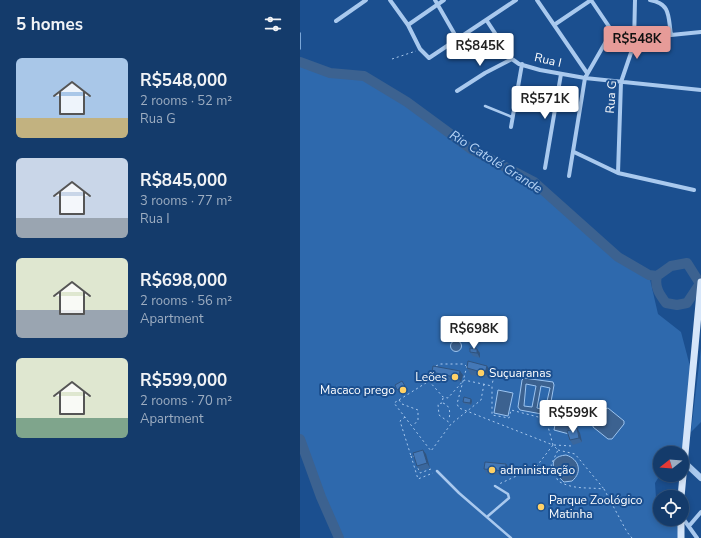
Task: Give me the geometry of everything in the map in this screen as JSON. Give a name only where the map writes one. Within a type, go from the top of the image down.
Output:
[{"type":"main road","points":[[684,446],[701,282]]},
{"type":"main road","points":[[681,538],[682,526]]},
{"type":"street","points":[[336,21],[366,0]]},
{"type":"street","points":[[390,0],[408,25],[420,49],[429,58],[487,21],[516,0]]},
{"type":"street","points":[[408,25],[436,2],[444,0]]},
{"type":"street","points":[[537,0],[586,75]]},
{"type":"street","points":[[554,25],[591,0],[612,31],[586,75],[569,176]]},
{"type":"street","name":"Rua G","points":[[618,173],[621,82],[632,52],[635,34],[635,0]]},
{"type":"street","points":[[650,0],[661,2],[665,7],[671,35]]},
{"type":"street","points":[[436,2],[458,40]]},
{"type":"street","points":[[457,92],[485,73],[512,59],[487,21]]},
{"type":"street","points":[[635,34],[671,35],[701,32]]},
{"type":"street","name":"Rua I","points":[[512,59],[522,64],[561,74],[586,75],[621,82],[701,90]]},
{"type":"street","points":[[511,127],[522,64]]},
{"type":"street","points":[[545,168],[561,74]]},
{"type":"street","points":[[574,152],[618,173],[694,190]]},
{"type":"street","points":[[689,467],[701,478]]},
{"type":"street","points":[[697,538],[689,526],[701,512]]},
{"type":"lane","points":[[485,106],[512,117]]},
{"type":"lane","points":[[436,471],[511,538]]},
{"type":"lane","points":[[488,516],[509,498],[508,494],[495,486]]},
{"type":"path","points":[[392,59],[420,49]]},
{"type":"path","points":[[473,367],[467,367],[464,364],[440,364],[433,368],[432,378],[429,381],[394,403],[431,451],[451,424],[481,400],[484,384]]},
{"type":"path","points":[[467,367],[457,404],[459,408],[553,445],[572,446]]},
{"type":"path","points":[[489,370],[495,371],[492,386],[492,415],[509,418],[511,410],[546,419],[553,445],[558,450],[575,454],[604,489],[627,532],[632,538]]},
{"type":"path","points":[[464,380],[492,386]]},
{"type":"path","points":[[429,381],[443,397],[448,398],[464,380]]},
{"type":"path","points":[[443,397],[442,403],[438,404],[439,415],[451,424]]},
{"type":"path","points":[[399,399],[402,404],[418,410],[418,420],[413,426]]},
{"type":"path","points":[[442,403],[449,408],[450,414],[448,421]]},
{"type":"path","points":[[405,417],[400,421],[418,479],[436,471]]},
{"type":"path","points":[[495,486],[536,467],[553,445]]},
{"type":"path","points":[[558,450],[551,465],[558,481],[572,488],[586,487],[604,489]]},
{"type":"path","points":[[412,456],[415,455],[416,461]]},
{"type":"path","points":[[418,467],[420,473],[431,469]]},
{"type":"shaded area","points":[[300,62],[330,73],[364,76],[407,102],[471,149],[534,182],[618,257],[649,275],[658,314],[681,332],[691,370],[684,446],[653,446],[653,482],[656,482],[655,490],[653,490],[653,526],[681,526],[683,538],[339,538],[321,497],[300,439]]},
{"type":"shaded area","points":[[454,341],[458,341],[460,342],[460,350],[454,351],[451,348],[451,344]]},
{"type":"shaded area","points":[[701,348],[701,422],[691,432]]},
{"type":"shaded area","points":[[524,378],[553,382],[554,385],[549,413],[547,415],[520,410],[518,407],[522,380]],"holes":[[[526,384],[536,386],[532,407],[524,406]],[[541,386],[550,388],[545,410],[537,408]]]},
{"type":"shaded area","points":[[498,390],[513,393],[508,416],[494,413]]},
{"type":"shaded area","points":[[608,408],[624,421],[624,424],[612,439],[608,439],[593,427],[593,424],[605,409]]},
{"type":"shaded area","points":[[557,414],[573,418],[569,434],[554,430]]},
{"type":"shaded area","points":[[566,455],[574,459],[577,463],[578,474],[572,481],[564,482],[557,474],[553,466],[555,459],[559,456]]},
{"type":"building","points":[[470,348],[477,349],[477,353],[470,352]]},
{"type":"building","points":[[468,361],[487,366],[485,373],[467,368]]},
{"type":"building","points":[[433,366],[460,371],[458,378],[432,372]]},
{"type":"building","points":[[402,381],[405,386],[397,390],[395,385]]},
{"type":"building","points":[[464,397],[471,399],[470,403],[463,402]]},
{"type":"building","points":[[577,428],[579,438],[570,440],[567,431]]},
{"type":"building","points":[[423,450],[427,463],[417,466],[413,453]]},
{"type":"building","points":[[485,462],[506,464],[505,471],[484,469]]},
{"type":"waterway","points":[[300,33],[300,49]]},
{"type":"waterway","name":"Rio Catolé Grande","points":[[300,62],[330,73],[364,76],[407,102],[471,149],[534,182],[618,257],[649,275],[657,276],[671,266],[687,263],[701,285]]},
{"type":"waterway","name":"Rio Catolé Grande","points":[[657,276],[656,284],[666,303],[677,305],[687,303],[699,285]]},
{"type":"waterway","name":"Rio Catolé Grande","points":[[300,439],[321,497],[339,538]]},
{"type":"place","name":"Suçuaranas","points":[[481,373]]},
{"type":"place","name":"Leões","points":[[455,377]]},
{"type":"place","name":"Macaco prego","points":[[403,390]]},
{"type":"place","name":"administração","points":[[492,470]]},
{"type":"place","name":"Parque Zoológico Matinha","points":[[541,507]]}]
